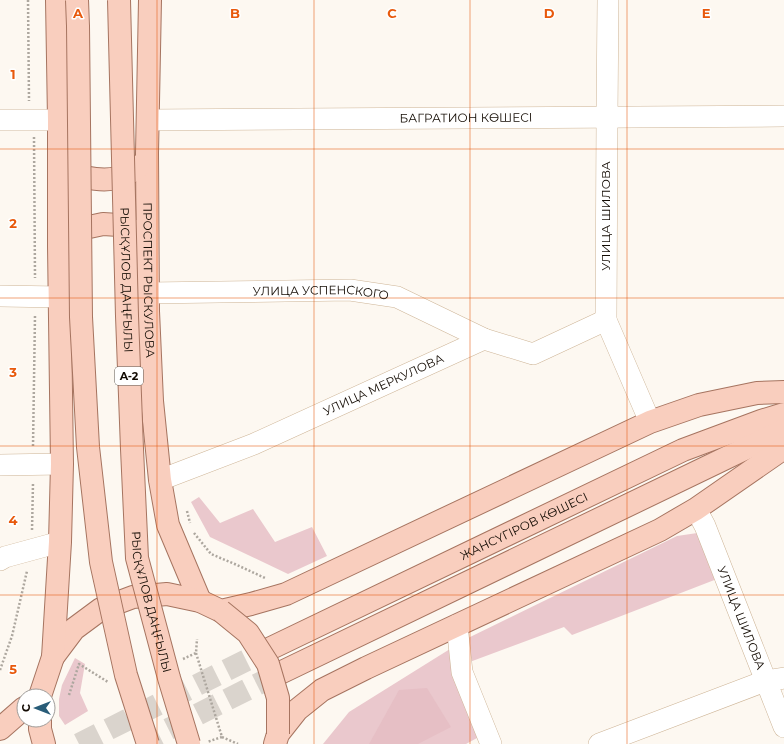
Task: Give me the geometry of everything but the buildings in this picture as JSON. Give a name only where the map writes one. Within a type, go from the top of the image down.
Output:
[{"type":"main road","points":[[42,688],[53,657],[60,542],[62,464],[57,0]]},
{"type":"main road","points":[[77,0],[81,317],[88,447],[100,562],[126,675],[148,744]]},
{"type":"main road","name":"РЫСҚҰЛОВ ДАҢҒЫЛЫ","points":[[120,0],[128,324],[137,558],[169,678],[189,744]]},
{"type":"main road","name":"ПРОСПЕКТ РЫСКУЛОВА","points":[[150,0],[147,153],[148,293],[152,401],[160,480],[168,525],[200,601]]},
{"type":"main road","points":[[59,161],[67,168],[86,177],[102,179],[116,178],[128,174],[139,166],[147,153]]},
{"type":"main road","points":[[59,246],[73,233],[103,224],[119,225],[137,232],[148,242]]},
{"type":"main road","points":[[220,611],[286,594],[650,422],[699,405],[757,393],[784,392]]},
{"type":"main road","name":"ЖАНСҮГІРОВ КӨШЕСІ","points":[[269,649],[683,450],[784,414]]},
{"type":"main road","points":[[280,673],[784,430]]},
{"type":"main road","points":[[276,739],[297,710],[322,690],[660,530],[696,509],[784,448]]},
{"type":"main road","points":[[53,657],[74,629],[101,609],[133,597],[160,594],[167,594],[200,601],[220,611],[248,634],[268,664],[278,698],[276,739]]},
{"type":"main road","points":[[0,729],[16,715]]},
{"type":"main road","points":[[40,728],[44,744]]},
{"type":"street","name":"УЛИЦА ШИЛОВА","points":[[608,0],[606,320],[650,422]]},
{"type":"street","name":"БАГРАТИОН КӨШЕСІ","points":[[148,120],[784,116]]},
{"type":"street","points":[[0,120],[59,120]]},
{"type":"street","name":"УЛИЦА УСПЕНСКОГО","points":[[148,293],[350,290],[397,297],[484,339]]},
{"type":"street","points":[[0,296],[60,297]]},
{"type":"street","points":[[484,339],[532,354],[606,320]]},
{"type":"street","name":"УЛИЦА МЕРКУЛОВА","points":[[160,480],[254,444],[484,339]]},
{"type":"street","points":[[0,465],[62,464]]},
{"type":"street","name":"УЛИЦА ШИЛОВА","points":[[696,509],[775,680],[784,727]]},
{"type":"street","points":[[0,560],[5,557],[60,542]]},
{"type":"street","points":[[457,625],[462,672],[491,744]]},
{"type":"street","points":[[599,744],[775,680]]},
{"type":"path","points":[[0,670],[12,636],[32,550],[35,296],[28,0]]},
{"type":"path","points":[[186,509],[190,523]]},
{"type":"path","points":[[192,531],[211,554],[265,578]]},
{"type":"path","points":[[196,653],[222,737]]},
{"type":"path","points":[[69,695],[79,664]]},
{"type":"path","points":[[201,744],[222,737],[238,744]]},
{"type":"shaded area","points":[[199,497],[220,523],[253,509],[275,542],[312,527],[327,556],[288,574],[210,537],[191,502]]},
{"type":"shaded area","points":[[704,532],[717,579],[572,635],[564,627],[467,663],[466,639],[677,536]]},
{"type":"shaded area","points":[[450,649],[477,738],[466,744],[323,744],[349,712]]},
{"type":"shaded area","points":[[75,658],[85,664],[80,693],[88,711],[65,725],[59,716],[59,699],[62,685]]},
{"type":"shaded area","points":[[427,688],[451,727],[418,744],[369,744],[399,690]]},
{"type":"tunnel","points":[[79,744],[269,649]]},
{"type":"tunnel","points":[[139,744],[280,673]]}]
